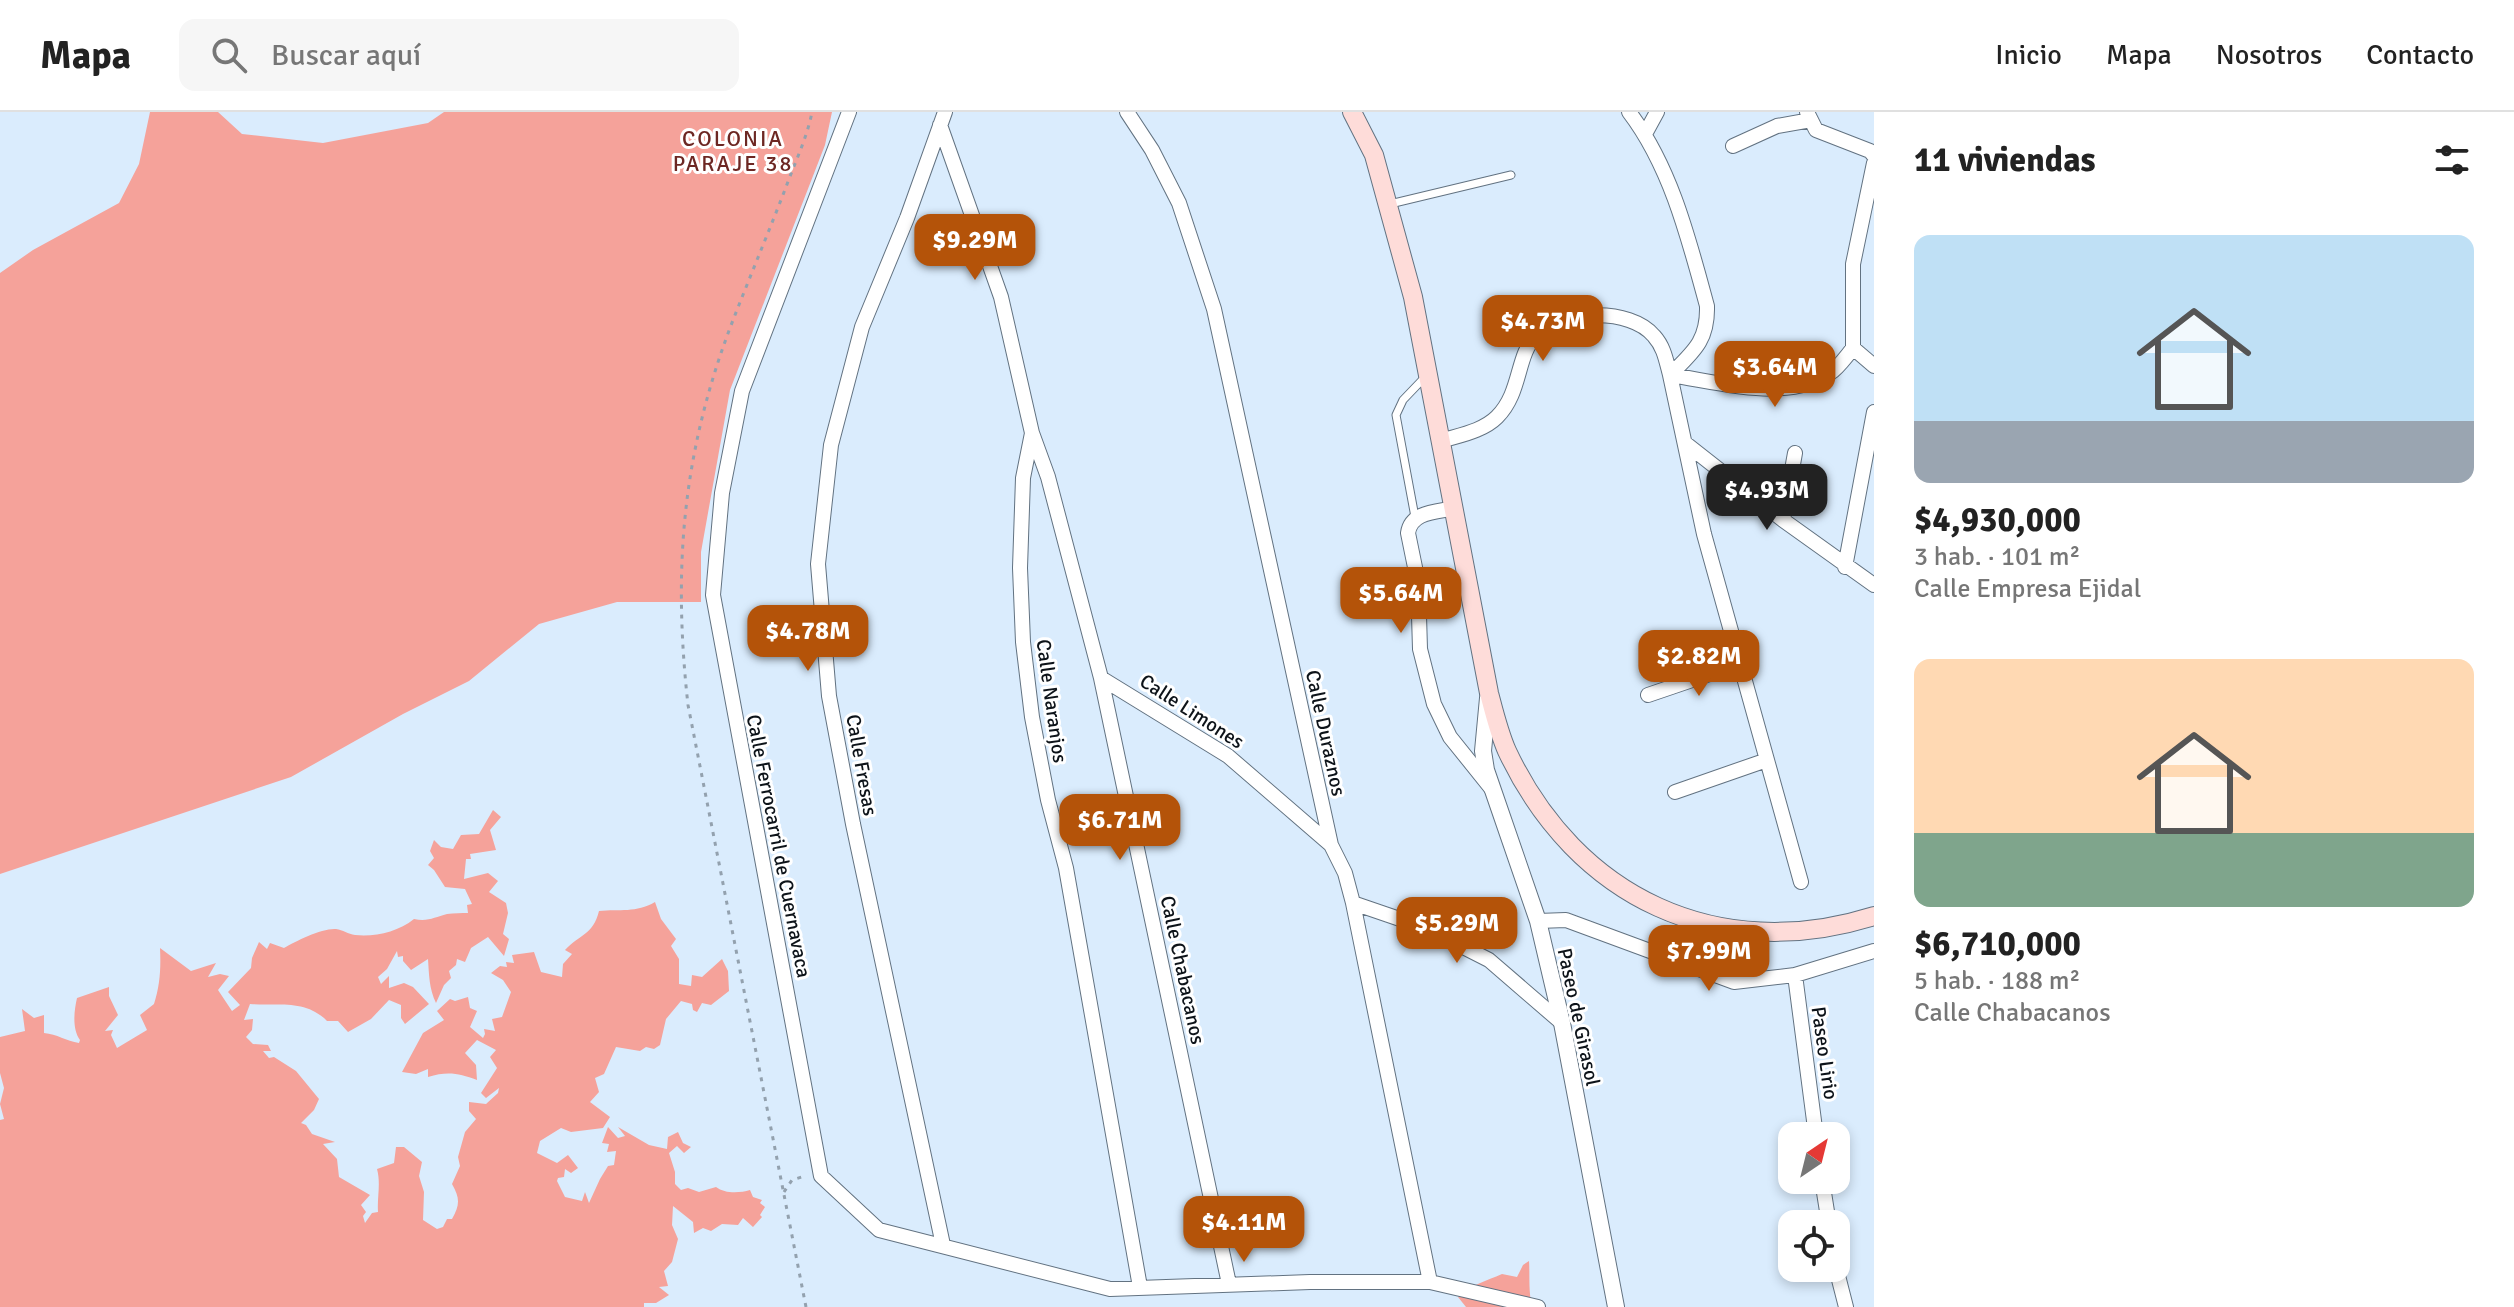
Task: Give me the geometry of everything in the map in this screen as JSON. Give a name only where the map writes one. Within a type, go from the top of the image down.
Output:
[{"type":"main road","points":[[1352,112],[1374,155],[1413,297],[1489,693],[1505,748],[1535,801],[1591,865],[1646,902],[1703,924],[1760,933],[1821,929],[1874,916]]},
{"type":"street","name":"Calle Ferrocarril de Cuernavaca","points":[[821,1176],[713,595],[722,493],[742,391],[849,112]]},
{"type":"street","name":"Calle Duraznos","points":[[1127,112],[1152,150],[1179,203],[1214,309],[1331,845],[1345,873],[1353,903],[1430,1282]]},
{"type":"street","points":[[1629,112],[1645,134],[1667,181],[1707,306],[1708,325],[1698,347],[1670,375]]},
{"type":"street","points":[[1645,134],[1657,112]]},
{"type":"street","points":[[1733,146],[1777,126],[1809,116],[1816,130],[1870,151],[1874,156]]},
{"type":"street","name":"Calle Naranjos","points":[[942,118],[1001,297],[1032,433],[1023,478],[1020,568],[1023,642],[1032,717],[1048,800],[1066,868],[1140,1287]]},
{"type":"street","name":"Calle Fresas","points":[[942,118],[907,218],[862,327],[831,445],[818,564],[829,696],[853,824],[943,1245]]},
{"type":"street","points":[[1670,375],[1781,390],[1818,380],[1834,370],[1853,348],[1853,264],[1873,170]]},
{"type":"street","points":[[1441,441],[1494,421],[1507,407],[1515,391],[1527,348],[1535,336],[1550,325],[1570,318],[1608,316],[1639,324],[1652,333],[1663,348],[1704,534],[1801,882]]},
{"type":"street","points":[[1853,348],[1874,366]]},
{"type":"street","points":[[1845,567],[1874,412]]},
{"type":"street","name":"Calle Chabacanos","points":[[1032,433],[1048,477],[1101,678],[1229,1284]]},
{"type":"street","points":[[1685,443],[1845,567],[1874,585]]},
{"type":"street","points":[[1783,520],[1795,453]]},
{"type":"street","points":[[1455,508],[1415,517],[1409,524],[1418,582],[1420,649],[1434,704],[1450,737],[1493,791]]},
{"type":"street","points":[[1648,695],[1739,664]]},
{"type":"street","name":"Calle Limones","points":[[1101,678],[1228,756],[1331,845]]},
{"type":"street","name":"Paseo de Girasol","points":[[1489,693],[1483,751],[1493,791],[1538,921],[1562,1023],[1616,1307]]},
{"type":"street","points":[[1675,792],[1767,760]]},
{"type":"street","points":[[1353,903],[1426,928],[1489,960],[1562,1023]]},
{"type":"street","points":[[1538,921],[1566,920],[1734,982],[1795,975],[1874,951]]},
{"type":"street","name":"Paseo Lirio","points":[[1795,975],[1814,1122]]},
{"type":"street","points":[[821,1176],[879,1230],[1110,1289],[1430,1282],[1538,1307]]},
{"type":"street","points":[[1840,1282],[1846,1307]]},
{"type":"lane","points":[[1388,205],[1511,175]]},
{"type":"lane","points":[[1415,517],[1396,415],[1403,400],[1428,373]]},
{"type":"path","points":[[784,1192],[797,1176],[821,1176]]},
{"type":"shaded area","points":[[150,112],[218,112],[242,134],[323,143],[428,123],[444,112],[832,112],[825,145],[730,390],[701,552],[701,602],[617,602],[539,624],[469,681],[291,777],[0,874],[0,273],[33,250],[119,203],[139,164]]},
{"type":"shaded area","points":[[493,810],[501,817],[490,830],[496,850],[470,854],[471,859],[466,859],[464,879],[488,873],[498,881],[489,892],[506,903],[508,913],[503,934],[509,939],[504,956],[488,937],[471,948],[465,962],[457,959],[456,965],[449,971],[451,978],[444,985],[436,1003],[428,959],[411,970],[403,961],[403,956],[398,957],[397,951],[387,969],[378,977],[381,984],[389,976],[389,988],[404,983],[413,987],[429,1004],[405,1024],[401,1018],[401,1005],[389,1000],[371,1019],[348,1032],[338,1021],[327,1021],[301,1006],[250,1004],[244,1020],[253,1019],[252,1030],[246,1037],[253,1044],[268,1045],[271,1051],[263,1051],[269,1058],[274,1057],[296,1071],[319,1099],[314,1110],[301,1123],[312,1134],[335,1142],[323,1144],[337,1159],[339,1177],[370,1195],[361,1205],[366,1212],[363,1216],[365,1223],[372,1213],[378,1212],[377,1169],[394,1163],[396,1147],[404,1147],[422,1162],[419,1176],[424,1192],[423,1220],[437,1229],[443,1227],[447,1219],[452,1219],[458,1205],[452,1184],[460,1166],[458,1157],[465,1132],[476,1119],[469,1111],[469,1102],[486,1104],[499,1088],[486,1098],[481,1093],[497,1068],[490,1057],[496,1050],[477,1040],[465,1053],[476,1065],[477,1080],[453,1074],[428,1077],[428,1069],[416,1074],[402,1072],[423,1033],[444,1020],[437,1011],[450,999],[455,1001],[468,997],[470,1008],[477,1011],[470,1027],[483,1038],[484,1029],[495,1031],[492,1019],[502,1017],[511,992],[503,980],[491,973],[500,966],[507,967],[506,962],[514,963],[512,955],[534,952],[541,972],[562,977],[563,964],[572,954],[565,950],[590,930],[599,911],[634,909],[655,902],[661,919],[676,939],[671,946],[679,959],[679,984],[691,986],[692,975],[702,977],[722,959],[728,971],[729,991],[711,1005],[702,1003],[697,1012],[692,1004],[681,1001],[666,1019],[660,1045],[654,1049],[646,1047],[640,1051],[616,1047],[604,1074],[595,1078],[599,1092],[590,1102],[610,1117],[603,1128],[571,1132],[561,1128],[540,1141],[537,1153],[557,1163],[568,1155],[578,1168],[571,1173],[565,1169],[564,1177],[557,1181],[565,1197],[582,1201],[585,1192],[589,1203],[608,1166],[614,1165],[616,1151],[607,1152],[609,1144],[602,1143],[608,1127],[618,1138],[625,1136],[618,1127],[649,1145],[667,1149],[668,1137],[678,1132],[683,1143],[691,1147],[684,1153],[677,1146],[669,1153],[675,1184],[681,1190],[688,1188],[699,1192],[716,1187],[733,1192],[750,1190],[765,1207],[760,1215],[762,1217],[753,1227],[743,1218],[738,1225],[722,1224],[711,1231],[703,1228],[694,1233],[693,1222],[673,1206],[672,1225],[678,1239],[672,1262],[664,1271],[668,1286],[659,1287],[669,1295],[656,1303],[644,1303],[644,1307],[0,1307],[0,1120],[4,1119],[0,1104],[4,1088],[0,1073],[0,1037],[25,1031],[22,1009],[34,1018],[44,1015],[44,1033],[79,1043],[74,1020],[77,998],[109,987],[109,996],[118,1015],[105,1031],[113,1030],[111,1035],[117,1048],[147,1030],[140,1015],[154,1004],[160,977],[160,948],[191,971],[216,963],[208,977],[220,974],[229,976],[218,990],[232,1011],[240,1005],[228,992],[251,968],[259,942],[267,949],[270,943],[284,948],[330,929],[370,935],[386,933],[414,919],[427,920],[447,914],[468,913],[467,905],[472,904],[465,889],[445,887],[428,865],[434,858],[430,851],[434,840],[441,847],[453,849],[461,835],[479,834]]},
{"type":"shaded area","points":[[1529,1261],[1533,1307],[1466,1307],[1458,1297],[1473,1286],[1502,1274],[1517,1277]]},
{"type":"district","name":"COLONIA PARAJE 38","points":[[733,150]]}]
